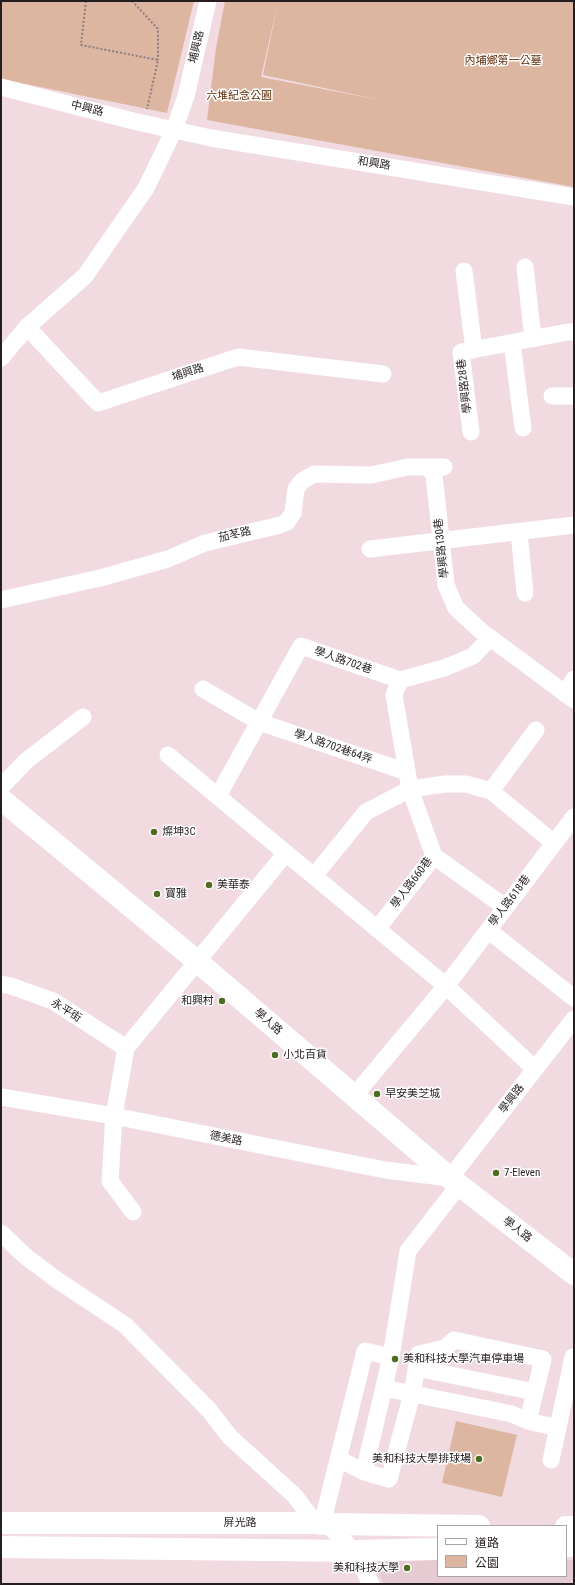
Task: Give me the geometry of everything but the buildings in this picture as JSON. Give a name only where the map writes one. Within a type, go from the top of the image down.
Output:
[{"type":"main road","name":"學人路","points":[[1,799],[198,962],[454,1182],[574,1274]]},
{"type":"main road","name":"屏光路","points":[[1,1523],[437,1525]]},
{"type":"main road","points":[[1,1547],[354,1551],[437,1549]]},
{"type":"street","name":"埔興路","points":[[1,358],[28,327],[85,276],[146,188],[174,130],[186,96],[208,1]]},
{"type":"street","name":"中興路","points":[[1,87],[174,130]]},
{"type":"street","name":"和興路","points":[[174,130],[574,197]]},
{"type":"street","points":[[525,268],[533,339]]},
{"type":"street","name":"學興路28巷","points":[[464,271],[474,350]]},
{"type":"street","name":"埔興路","points":[[28,327],[98,402],[238,357],[383,374]]},
{"type":"street","name":"學興路28巷","points":[[471,432],[461,352],[574,332]]},
{"type":"street","points":[[512,343],[523,428]]},
{"type":"street","points":[[552,396],[574,396]]},
{"type":"street","name":"茄苳路","points":[[1,600],[108,576],[168,559],[205,543],[280,525],[287,522],[293,513],[296,489],[302,481],[314,474],[371,475],[408,467],[436,467]]},
{"type":"street","name":"學興路130巷","points":[[436,467],[434,475],[446,585],[456,608],[490,638],[570,697]]},
{"type":"street","points":[[370,549],[574,525]]},
{"type":"street","points":[[519,532],[525,593]]},
{"type":"street","points":[[400,680],[444,668],[473,656],[490,638]]},
{"type":"street","name":"學人路702巷","points":[[218,796],[301,646],[400,680]]},
{"type":"street","points":[[570,697],[574,679]]},
{"type":"street","name":"學人路660巷","points":[[378,929],[434,856],[410,789],[394,696],[400,680]]},
{"type":"street","points":[[203,689],[259,722]]},
{"type":"street","points":[[1,787],[26,761],[83,717]]},
{"type":"street","name":"學人路702巷64弄","points":[[259,722],[407,772]]},
{"type":"street","points":[[491,791],[536,730]]},
{"type":"street","points":[[168,755],[446,986],[535,1069]]},
{"type":"street","points":[[314,876],[366,812],[410,789],[445,784],[466,784],[491,791],[554,843]]},
{"type":"street","name":"學人路618巷","points":[[354,1096],[446,986],[574,816]]},
{"type":"street","points":[[133,1212],[110,1181],[114,1116],[126,1048],[198,962],[286,852]]},
{"type":"street","points":[[434,856],[505,907]]},
{"type":"street","points":[[488,930],[574,998]]},
{"type":"street","name":"永平街","points":[[1,984],[12,986],[53,1001],[126,1048]]},
{"type":"street","name":"學興路","points":[[364,1472],[392,1352],[408,1251],[454,1182],[535,1069],[574,1019]]},
{"type":"street","name":"德美路","points":[[1,1097],[114,1116],[385,1170],[454,1182]]},
{"type":"street","points":[[1,1233],[25,1256],[57,1280],[126,1325],[209,1410],[230,1437],[295,1496],[321,1524],[354,1551],[371,1584]]},
{"type":"street","points":[[418,1361],[445,1348],[454,1340],[543,1359],[528,1421]]},
{"type":"street","points":[[321,1524],[339,1459],[365,1351],[392,1352],[418,1361],[535,1392]]},
{"type":"street","points":[[551,1460],[573,1357]]},
{"type":"street","points":[[339,1459],[364,1472],[389,1479],[412,1394],[418,1361]]},
{"type":"street","points":[[384,1388],[512,1414],[528,1421],[558,1428]]},
{"type":"path","points":[[86,1],[81,45],[158,60]]},
{"type":"path","points":[[132,1],[158,29],[158,60],[147,112]]},
{"type":"shaded area","name":"美和科技大學","points":[[370,1559],[437,1560],[437,1577],[567,1577],[567,1560],[574,1560],[574,1584],[384,1584]]},
{"type":"green space","name":"六堆紀念公園","points":[[1,1],[194,1],[167,113],[1,79]]},
{"type":"green space","name":"內埔鄉第一公墓","points":[[225,1],[574,1],[574,187],[207,120],[216,48]],"holes":[[[278,2],[263,75],[385,101],[261,77]]]},
{"type":"green space","name":"美和科技大學排球場","points":[[456,1421],[517,1435],[502,1497],[442,1483]]},
{"type":"place","name":"燦坤3C","points":[[154,832]]},
{"type":"place","name":"美華泰","points":[[209,885]]},
{"type":"place","name":"寶雅","points":[[157,894]]},
{"type":"place","name":"和興村","points":[[222,1001]]},
{"type":"place","name":"小北百貨","points":[[275,1055]]},
{"type":"place","name":"早安美芝城","points":[[377,1094]]},
{"type":"place","name":"7-Eleven","points":[[496,1173]]},
{"type":"place","name":"美和科技大學汽車停車場","points":[[395,1359]]},
{"type":"place","name":"美和科技大學排球場","points":[[479,1459]]},
{"type":"place","name":"美和科技大學","points":[[407,1568]]}]
